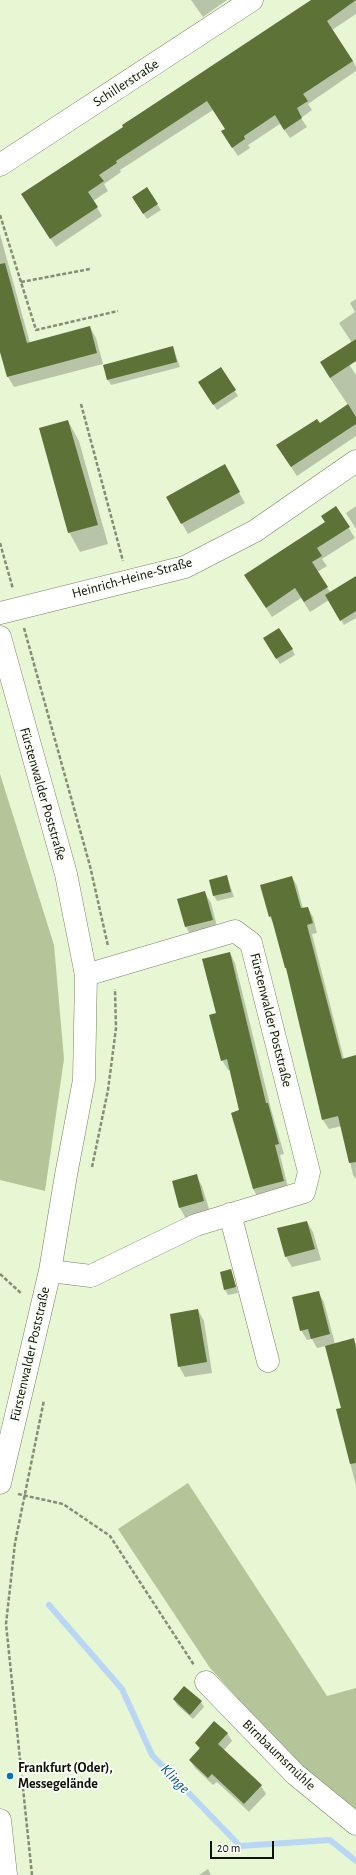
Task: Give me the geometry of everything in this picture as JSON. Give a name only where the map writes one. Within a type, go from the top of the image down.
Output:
[{"type":"street","name":"Schillerstraße","points":[[0,165],[252,0]]},
{"type":"street","name":"Heinrich-Heine-Straße","points":[[0,613],[185,567],[255,531],[356,461]]},
{"type":"street","name":"Fürstenwalder Poststraße","points":[[0,637],[66,874],[86,975],[84,1080],[50,1271],[40,1311],[6,1488]]},
{"type":"street","name":"Fürstenwalder Poststraße","points":[[50,1271],[91,1276],[196,1225],[304,1192],[309,1172],[251,943],[235,932],[86,975]]},
{"type":"street","points":[[230,1214],[268,1361]]},
{"type":"street","name":"Birnbaumsmühle","points":[[206,1682],[295,1774],[356,1824]]},
{"type":"street","points":[[0,1820],[6,1875]]},
{"type":"path","points":[[0,216],[36,330],[118,311]]},
{"type":"path","points":[[22,282],[90,269]]},
{"type":"path","points":[[81,404],[129,580]]},
{"type":"path","points":[[0,1274],[40,1311]]},
{"type":"path","points":[[6,1488],[63,1504],[110,1536],[206,1682]]},
{"type":"path","points":[[15,1712],[32,1875]]},
{"type":"green space","points":[[0,774],[54,945],[64,1059],[45,1191],[0,1180]]},
{"type":"green space","points":[[188,1483],[327,1696],[356,1688],[356,1815],[291,1757],[210,1668],[118,1529]]},
{"type":"building","points":[[311,0],[356,0],[327,21],[353,61],[303,94],[308,101],[297,108],[302,118],[284,130],[275,115],[244,136],[245,139],[232,148],[221,131],[225,129],[207,101],[116,161],[117,163],[99,175],[104,181],[88,192],[98,207],[50,239],[21,194]]},
{"type":"building","points":[[147,187],[158,204],[143,214],[132,197]]},
{"type":"building","points":[[5,263],[27,343],[90,326],[97,353],[7,377],[0,352],[0,264]]},
{"type":"building","points":[[356,339],[356,361],[330,378],[320,362]]},
{"type":"building","points":[[173,346],[177,362],[107,380],[103,365]]},
{"type":"building","points":[[221,367],[236,390],[213,405],[198,382]]},
{"type":"building","points":[[348,404],[356,417],[356,424],[291,467],[276,445],[317,419],[320,423]]},
{"type":"building","points":[[68,420],[98,525],[68,533],[39,428]]},
{"type":"building","points":[[225,464],[240,492],[181,524],[166,497]]},
{"type":"building","points":[[336,506],[350,527],[317,548],[322,556],[312,562],[328,587],[304,602],[295,588],[266,608],[244,575],[325,522],[321,516]]},
{"type":"building","points":[[356,576],[356,611],[340,621],[325,595]]},
{"type":"building","points":[[279,628],[293,649],[276,659],[263,638]]},
{"type":"building","points":[[227,875],[231,892],[213,896],[209,880]]},
{"type":"building","points":[[292,876],[301,908],[308,907],[313,923],[307,925],[342,1059],[356,1055],[356,1162],[349,1163],[338,1116],[322,1120],[286,968],[271,916],[269,917],[260,885]]},
{"type":"building","points":[[205,891],[213,920],[185,927],[177,899]]},
{"type":"building","points":[[230,952],[266,1103],[268,1103],[279,1144],[275,1145],[284,1181],[253,1189],[231,1113],[239,1110],[227,1059],[221,1061],[209,1015],[216,1013],[202,959]]},
{"type":"building","points":[[197,1174],[204,1201],[179,1208],[172,1181]]},
{"type":"building","points":[[307,1221],[315,1249],[285,1257],[277,1228]]},
{"type":"building","points":[[231,1269],[236,1287],[224,1290],[220,1272]]},
{"type":"building","points":[[319,1291],[330,1334],[311,1339],[308,1329],[300,1331],[292,1297]]},
{"type":"building","points":[[198,1309],[207,1362],[178,1367],[170,1314]]},
{"type":"building","points":[[354,1338],[356,1348],[356,1463],[350,1464],[336,1409],[341,1408],[325,1346]]},
{"type":"building","points":[[184,1686],[202,1701],[190,1715],[173,1699]]},
{"type":"building","points":[[214,1721],[228,1733],[218,1744],[262,1785],[244,1804],[212,1774],[208,1778],[189,1760],[200,1748],[195,1743]]},
{"type":"waterway","name":"Klinge","points":[[49,1605],[122,1689],[152,1755],[240,1846],[330,1840],[356,1861]]},
{"type":"place","name":"Frankfurt (Oder), Messegelände","points":[[10,1776]]}]
